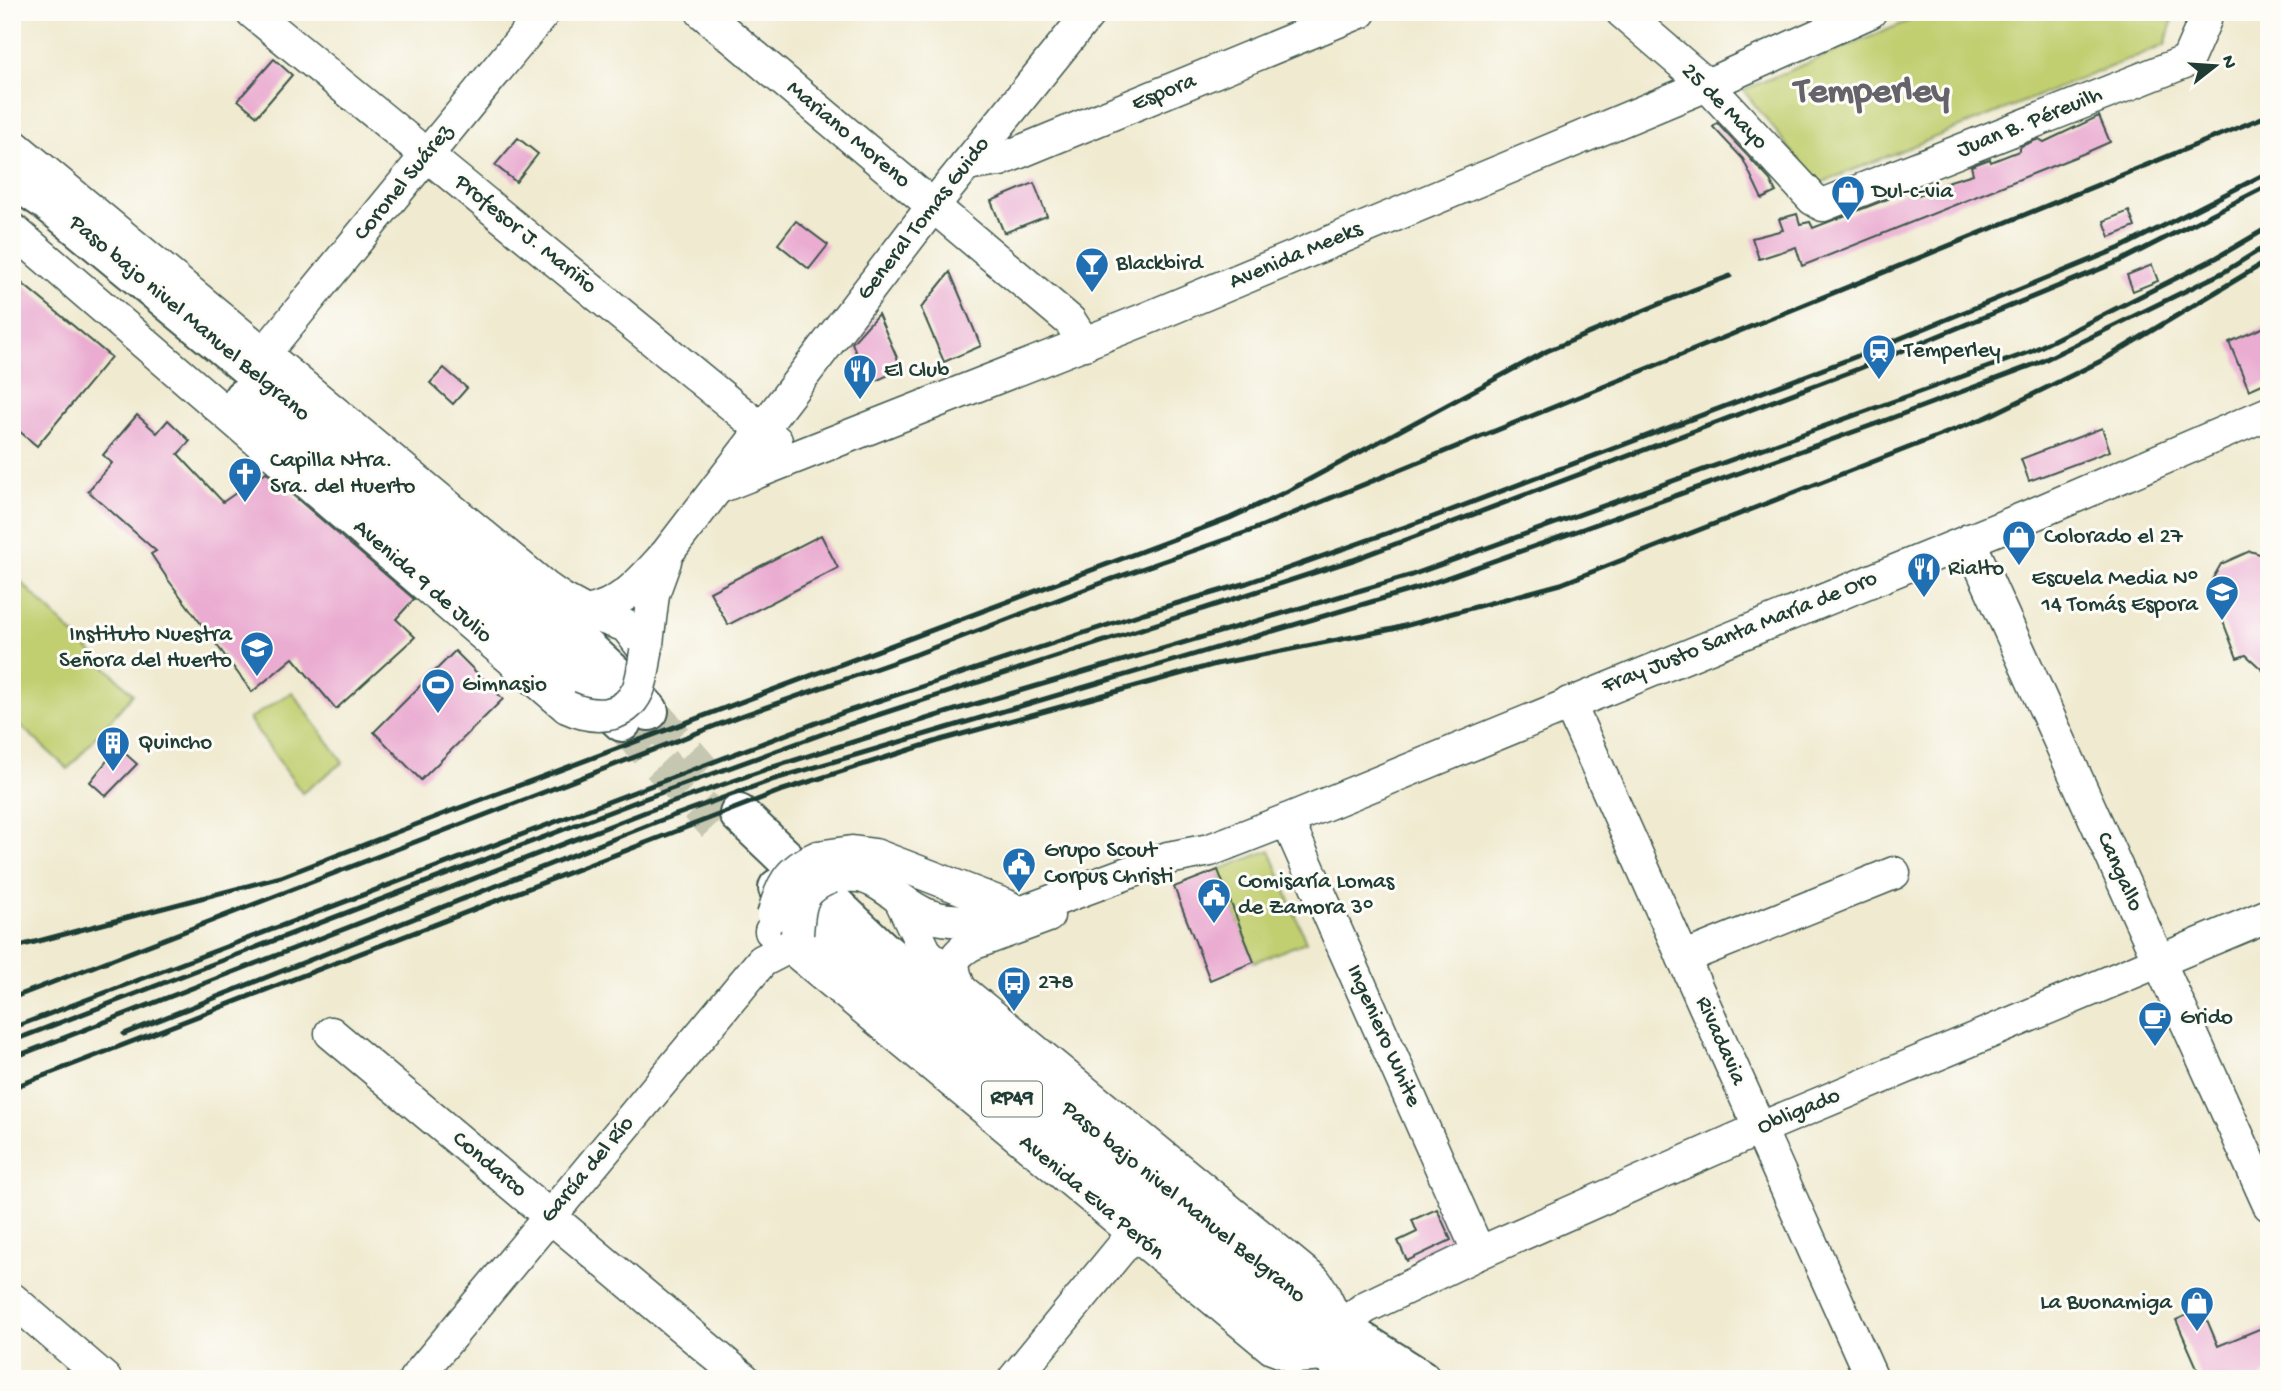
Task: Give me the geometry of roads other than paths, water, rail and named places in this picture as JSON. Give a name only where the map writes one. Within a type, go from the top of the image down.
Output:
[{"type":"main road","name":"Paso bajo nivel Manuel Belgrano","points":[[12,178],[58,211],[562,626],[621,680],[635,717],[546,652],[12,206]]},
{"type":"main road","name":"Paso bajo nivel Manuel Belgrano","points":[[728,819],[1252,1264],[1333,1341],[1364,1379]]},
{"type":"main road","name":"Paso bajo nivel Manuel Belgrano","points":[[1333,1341],[1421,1379]]},
{"type":"street","name":"Profesor J. Mariño","points":[[252,12],[797,458]]},
{"type":"street","name":"Coronel Suárez","points":[[264,354],[544,12]]},
{"type":"street","name":"Mariano Moreno","points":[[702,12],[1070,321],[1085,344]]},
{"type":"street","name":"General Tomas Guido","points":[[668,552],[933,206],[1090,12]]},
{"type":"street","name":"Espora","points":[[966,165],[1000,160],[1360,12]]},
{"type":"street","name":"25 de Mayo","points":[[1622,12],[1707,85],[1813,199],[1823,205]]},
{"type":"street","name":"Avenida Meeks","points":[[716,488],[1085,344],[1707,85],[1870,12]]},
{"type":"street","name":"Juan B. Péreuilh","points":[[1823,205],[2187,61],[2205,20],[2205,12]]},
{"type":"street","points":[[12,144],[545,587],[586,612],[626,626],[646,652]]},
{"type":"street","name":"Avenida 9 de Julio","points":[[12,229],[567,707],[583,714],[610,714],[632,700],[638,691],[653,594],[668,552]]},
{"type":"street","name":"Fray Justo Santa María de Oro","points":[[960,989],[953,965],[961,950],[1026,918],[1168,858],[1210,850],[1287,820],[1969,540],[2269,413]]},
{"type":"street","name":"Cangallo","points":[[1969,540],[2269,1205]]},
{"type":"street","points":[[586,612],[606,608],[617,601],[668,552]]},
{"type":"street","name":"Rivadavia","points":[[1569,703],[1872,1379]]},
{"type":"street","name":"Ingeniero White","points":[[1287,820],[1479,1253]]},
{"type":"street","name":"García del Río","points":[[415,1379],[762,961],[825,867],[852,852],[876,855],[1004,905],[1026,918]]},
{"type":"street","points":[[825,867],[867,879],[932,916],[954,920],[1026,918]]},
{"type":"street","points":[[1683,958],[1894,873]]},
{"type":"street","points":[[900,900],[925,951],[960,989],[1315,1281],[1322,1291],[1333,1341]]},
{"type":"street","name":"Obligado","points":[[1333,1341],[1366,1307],[1479,1253],[1759,1129],[2269,915]]},
{"type":"street","name":"Avenida Eva Perón","points":[[783,932],[1133,1234],[1272,1348],[1296,1357],[1333,1341]]},
{"type":"street","name":"Condarco","points":[[331,1033],[744,1379]]},
{"type":"street","points":[[1014,1379],[1133,1234]]},
{"type":"street","points":[[12,1299],[105,1379]]},
{"type":"tunnel","points":[[649,711],[703,773]]},
{"type":"tunnel","points":[[622,722],[716,824]]},
{"type":"railway","points":[[12,998],[738,717],[1250,531],[2269,115]]},
{"type":"railway","points":[[12,1028],[845,712],[1144,613],[1247,583],[1433,517],[1855,357],[2120,248],[2269,172]]},
{"type":"railway","points":[[12,1041],[638,801],[850,724],[1353,560],[1858,369],[2122,260],[2269,185]]},
{"type":"railway","points":[[12,1058],[648,811],[770,768],[955,710],[1409,576],[2030,352],[2216,258],[2269,227]]},
{"type":"railway","points":[[124,1034],[656,822],[775,779],[1418,588],[1881,422],[2038,363],[2224,272],[2269,244]]},
{"type":"railway","points":[[12,1088],[780,791],[944,739],[1216,664],[1393,629],[1561,584],[1987,417],[2103,360],[2269,260]]},
{"type":"railway","points":[[12,948],[281,877],[1230,518],[1288,491],[1547,351],[1730,276]]},
{"type":"place","name":"Dul-c-via","points":[[1848,222]]},
{"type":"place","name":"Blackbird","points":[[1092,294]]},
{"type":"place","name":"Temperley","points":[[1879,381]]},
{"type":"place","name":"El Club","points":[[860,401]]},
{"type":"place","name":"Capilla Ntra. Sra. del Huerto","points":[[245,504]]},
{"type":"place","name":"Colorado el 27","points":[[2019,567]]},
{"type":"place","name":"Rialto","points":[[1924,599]]},
{"type":"place","name":"Escuela Media N° 14 Tomás Espora","points":[[2222,622]]},
{"type":"place","name":"Instituto Nuestra Señora del Huerto","points":[[257,678]]},
{"type":"place","name":"Gimnasio","points":[[438,715]]},
{"type":"place","name":"Quincho","points":[[113,773]]},
{"type":"place","name":"Grupo Scout Corpus Christi","points":[[1019,894]]},
{"type":"place","name":"Comisaría Lomas de Zamora 3°","points":[[1214,925]]},
{"type":"place","name":"278","points":[[1014,1013]]},
{"type":"place","name":"Grido","points":[[2155,1048]]},
{"type":"place","name":"La Buonamiga","points":[[2197,1333]]},
{"type":"district","name":"Temperley","points":[[1872,93]]}]
